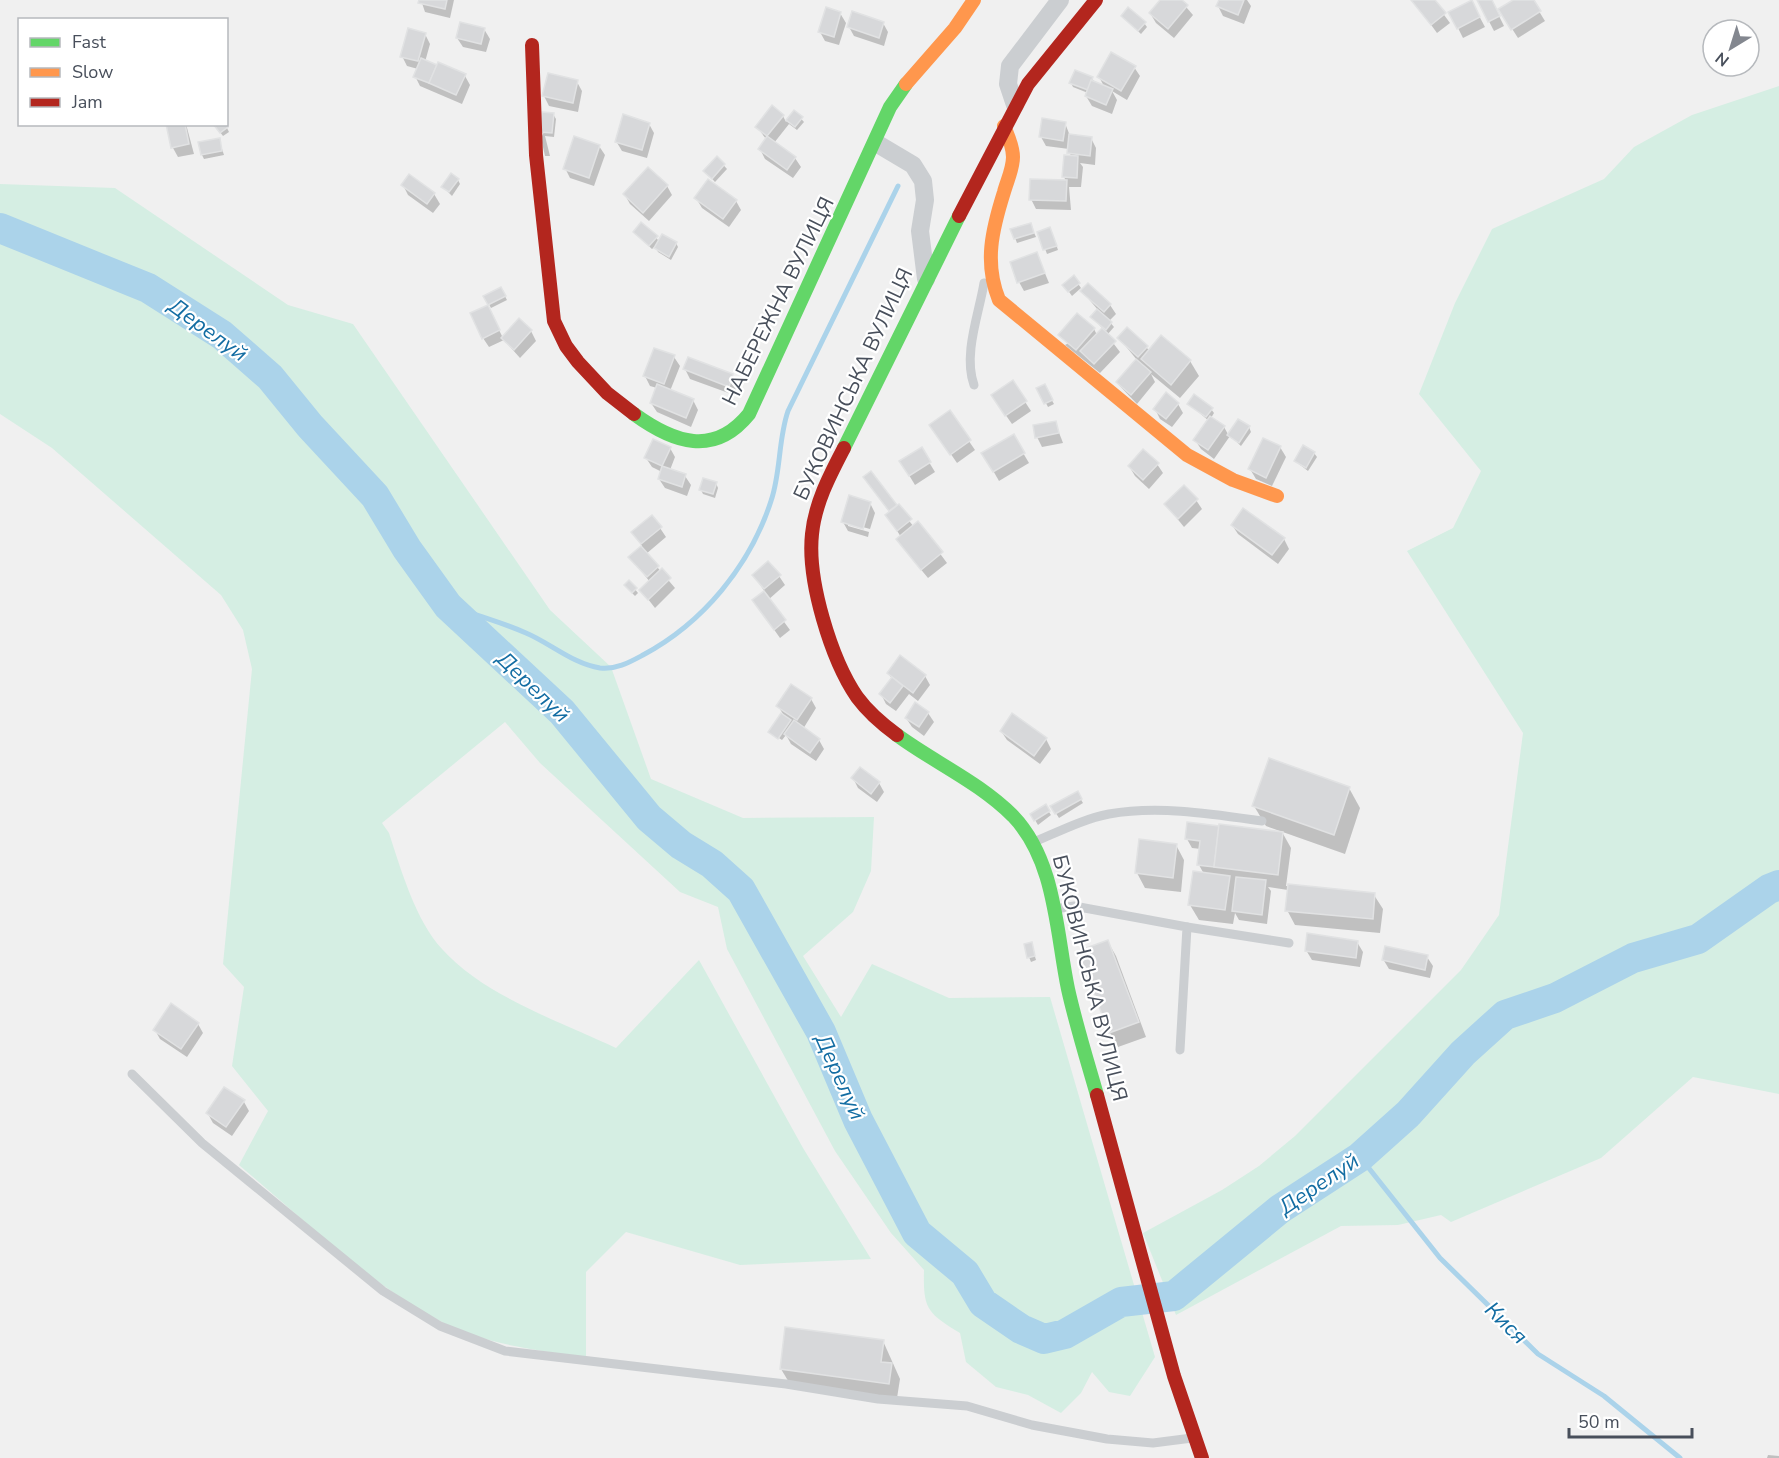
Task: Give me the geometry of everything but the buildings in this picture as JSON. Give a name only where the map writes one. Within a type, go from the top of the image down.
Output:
[{"type":"street","name":"НАБЕРЕЖНА ВУЛИЦЯ","points":[[532,45],[536,157],[547,250],[550,304],[555,325],[571,354],[618,401],[652,426],[687,441],[708,443],[736,429],[749,414],[876,143],[884,120],[896,98],[955,31],[974,0]]},
{"type":"street","points":[[1015,105],[1008,84],[1010,66],[1060,0]]},
{"type":"street","name":"БУКОВИНСЬКА ВУЛИЦЯ","points":[[1096,0],[1043,65],[1015,105],[926,279],[820,497],[810,533],[811,563],[839,663],[851,688],[867,709],[894,733],[990,795],[1018,822],[1032,842],[1052,909],[1072,1004],[1138,1238],[1156,1314],[1202,1458]]},
{"type":"street","points":[[1004,126],[1012,145],[1013,160],[997,212],[988,256],[994,288],[999,300],[1187,455],[1233,480],[1277,496]]},
{"type":"street","points":[[876,143],[913,165],[923,181],[925,200],[920,231],[926,279]]},
{"type":"lane","points":[[974,385],[970,373],[971,358],[988,256]]},
{"type":"lane","points":[[1032,842],[1097,817],[1134,812],[1186,812],[1262,821]]},
{"type":"lane","points":[[1052,909],[1074,906],[1289,943]]},
{"type":"lane","points":[[1180,1050],[1188,927]]},
{"type":"lane","points":[[132,1074],[202,1143],[383,1291],[440,1326],[505,1351],[786,1384],[878,1399],[967,1406],[1032,1425],[1107,1439],[1153,1443],[1194,1438]]},
{"type":"green space","points":[[1779,86],[1779,1094],[1693,1077],[1601,1158],[1451,1222],[1441,1215],[1398,1225],[1341,1226],[1176,1315],[1143,1233],[1222,1190],[1259,1166],[1295,1136],[1461,970],[1499,915],[1523,733],[1407,551],[1453,528],[1481,471],[1419,394],[1455,303],[1492,229],[1604,179],[1634,147],[1692,115]]},
{"type":"green space","points":[[0,184],[115,188],[288,305],[353,324],[550,610],[611,667],[651,779],[743,818],[874,817],[871,871],[853,912],[803,956],[841,1017],[872,964],[949,998],[1050,997],[1155,1357],[1130,1396],[1109,1392],[1092,1372],[1081,1393],[1061,1413],[1028,1395],[996,1387],[966,1362],[960,1333],[940,1320],[929,1309],[926,1302],[924,1270],[891,1233],[835,1151],[727,949],[718,907],[680,892],[540,763],[505,722],[382,823],[389,833],[404,879],[424,924],[442,949],[459,966],[500,994],[616,1048],[699,960],[803,1148],[871,1259],[740,1265],[626,1232],[586,1272],[586,1357],[549,1352],[475,1336],[413,1306],[336,1249],[239,1165],[268,1111],[232,1066],[244,987],[223,964],[252,669],[243,630],[221,595],[52,448],[0,414]]},
{"type":"waterway","points":[[448,606],[517,629],[571,658],[600,668],[623,665],[665,642],[685,627],[722,590],[751,548],[774,490],[788,411],[898,186]]},
{"type":"waterway","name":"Дерелуй","points":[[0,228],[148,288],[222,335],[270,377],[310,426],[375,496],[407,549],[448,606],[562,712],[649,818],[681,845],[712,864],[741,890],[821,1032],[858,1120],[917,1233],[965,1273],[983,1303],[1021,1329],[1044,1339],[1065,1334],[1121,1302],[1174,1296],[1280,1209],[1360,1157],[1408,1114],[1463,1053],[1505,1015],[1555,998],[1633,958],[1698,939],[1769,889],[1779,885]]},
{"type":"waterway","name":"Кися","points":[[1360,1157],[1440,1258],[1538,1354],[1604,1396],[1680,1458]]},
{"type":"traffic: fast","points":[[634,414],[664,432],[693,441],[708,441],[722,436],[736,428],[749,414],[890,107],[906,84]]},
{"type":"traffic: fast","points":[[844,448],[959,216]]},
{"type":"traffic: fast","points":[[897,735],[986,793],[1013,816],[1027,834],[1046,875],[1057,921],[1068,989],[1097,1095]]},
{"type":"traffic: slow","points":[[906,84],[955,28],[974,0]]},
{"type":"traffic: slow","points":[[1004,126],[1013,157],[991,246],[992,273],[999,300],[1187,455],[1233,480],[1277,496]]},
{"type":"traffic: jam","points":[[959,216],[1028,84],[1096,0]]},
{"type":"traffic: jam","points":[[532,45],[536,155],[554,321],[566,346],[578,362],[607,393],[634,414]]},
{"type":"traffic: jam","points":[[844,448],[816,511],[811,553],[817,596],[830,641],[847,681],[866,708],[897,735]]},
{"type":"traffic: jam","points":[[1097,1095],[1174,1376],[1202,1458]]}]
